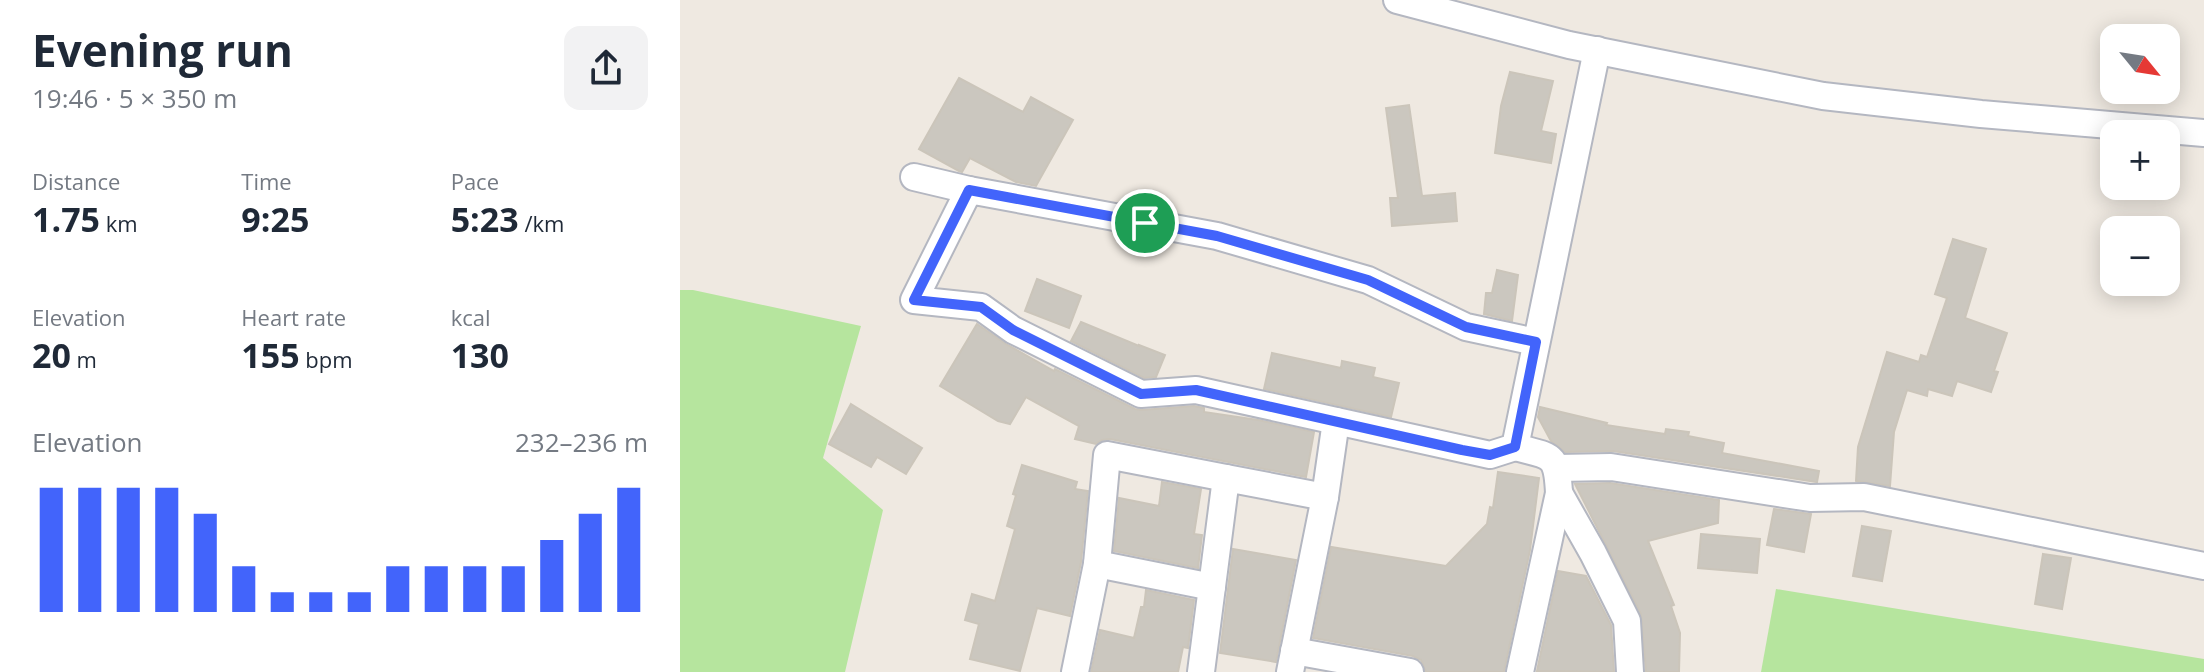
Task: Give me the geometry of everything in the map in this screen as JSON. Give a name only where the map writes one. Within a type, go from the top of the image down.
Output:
[{"type":"street","points":[[1397,0],[1447,6],[1597,50],[1823,96],[1981,114],[2204,133]]},
{"type":"street","points":[[1515,447],[1597,50]]},
{"type":"street","points":[[914,177],[1217,236],[1368,280],[1466,327],[1536,342]]},
{"type":"street","points":[[969,190],[914,300],[981,307],[1013,330],[1141,394],[1196,390],[1490,455],[1515,447],[1550,457],[1627,621],[1630,672]]},
{"type":"street","points":[[1336,421],[1325,497],[1292,662],[1410,672]]},
{"type":"street","points":[[1075,672],[1097,564],[1107,455],[1325,497]]},
{"type":"street","points":[[1559,480],[1611,467],[1810,498],[1864,497],[2204,566]]},
{"type":"street","points":[[1201,672],[1226,478]]},
{"type":"street","points":[[1520,672],[1559,480]]},
{"type":"street","points":[[1097,564],[1212,587]]},
{"type":"green space","points":[[680,290],[693,290],[861,326],[823,458],[883,510],[845,672],[680,672]]},
{"type":"green space","points":[[1776,589],[2204,659],[2204,672],[1761,672]]},
{"type":"building","points":[[1510,72],[1553,81],[1541,131],[1556,134],[1551,163],[1495,153],[1501,106]]},
{"type":"building","points":[[959,78],[1023,112],[1031,97],[1073,120],[1036,186],[1016,182],[970,158],[962,172],[919,149]]},
{"type":"building","points":[[1409,105],[1422,196],[1455,193],[1457,221],[1392,226],[1390,198],[1398,198],[1386,108]]},
{"type":"building","points":[[1953,239],[1986,249],[1965,318],[2007,333],[1994,371],[1998,372],[1991,392],[1957,381],[1952,396],[1928,389],[1927,396],[1907,390],[1894,432],[1890,486],[1856,481],[1858,447],[1887,352],[1919,362],[1921,355],[1927,357],[1947,298],[1935,294]]},
{"type":"building","points":[[1497,270],[1518,275],[1512,321],[1484,314],[1486,293],[1492,293]]},
{"type":"building","points":[[1037,279],[1081,296],[1069,328],[1025,311]]},
{"type":"building","points":[[1081,322],[1165,355],[1156,377],[1144,378],[1071,341]]},
{"type":"building","points":[[977,324],[1054,371],[1135,409],[1194,406],[1204,408],[1204,412],[1314,432],[1306,477],[1110,439],[1096,444],[1075,439],[1079,426],[1026,397],[1010,424],[998,421],[940,386]]},
{"type":"building","points":[[1272,353],[1341,368],[1342,361],[1375,368],[1373,377],[1399,383],[1391,417],[1264,389]]},
{"type":"building","points":[[851,404],[922,448],[906,474],[877,457],[871,467],[829,444]]},
{"type":"building","points":[[1540,407],[1606,425],[1665,434],[1666,429],[1689,432],[1688,436],[1724,443],[1722,453],[1819,471],[1817,482],[1613,451],[1565,452],[1551,441],[1538,417]]},
{"type":"building","points":[[1022,465],[1077,482],[1075,489],[1088,491],[1081,562],[1070,616],[1037,608],[1020,671],[970,659],[979,624],[965,620],[972,594],[995,601],[1015,529],[1007,526]]},
{"type":"building","points":[[1498,472],[1539,478],[1530,550],[1504,672],[1426,672],[1421,660],[1413,656],[1313,638],[1331,547],[1446,566],[1487,524],[1490,507],[1493,508]]},
{"type":"building","points":[[1162,482],[1201,489],[1194,534],[1202,535],[1198,568],[1114,551],[1119,498],[1159,506]]},
{"type":"building","points":[[1610,483],[1719,500],[1718,523],[1648,541],[1674,605],[1671,606],[1680,633],[1679,672],[1646,672],[1641,614],[1575,484]]},
{"type":"building","points":[[1774,509],[1811,514],[1804,552],[1767,545]]},
{"type":"building","points":[[1862,526],[1891,531],[1882,581],[1853,576]]},
{"type":"building","points":[[1701,534],[1760,539],[1757,573],[1698,568]]},
{"type":"building","points":[[1233,549],[1296,560],[1276,662],[1220,653]]},
{"type":"building","points":[[2043,554],[2071,558],[2062,609],[2035,604]]},
{"type":"building","points":[[1558,571],[1586,576],[1611,625],[1614,672],[1537,671]]},
{"type":"building","points":[[1146,590],[1194,600],[1188,648],[1183,647],[1178,672],[1091,672],[1100,630],[1134,638]]},
{"type":"route","points":[[969,190],[1145,223],[1217,236],[1368,280],[1466,327],[1536,342],[1515,447],[1490,455],[1462,450],[1196,390],[1141,394],[1013,330],[981,307],[914,300],[969,190]]}]
